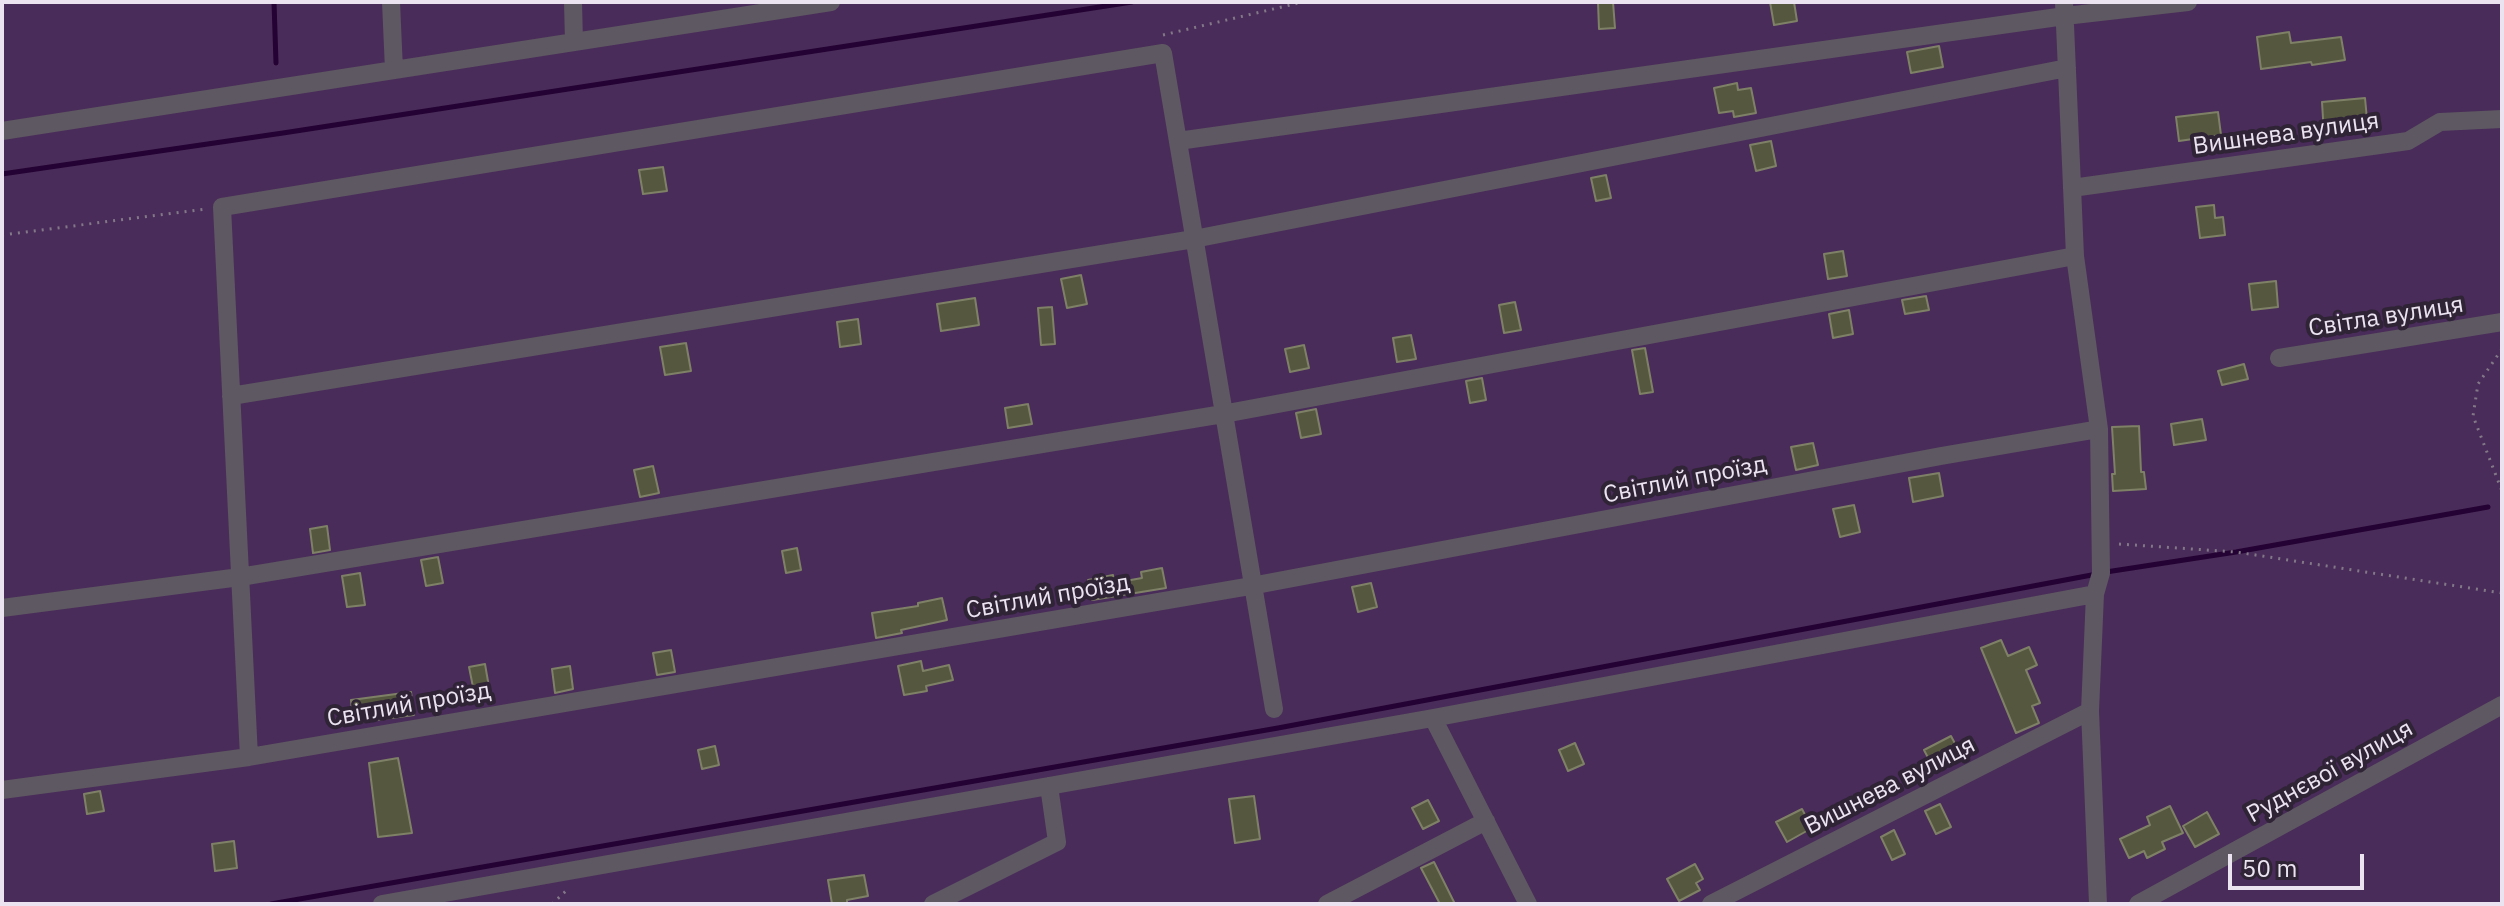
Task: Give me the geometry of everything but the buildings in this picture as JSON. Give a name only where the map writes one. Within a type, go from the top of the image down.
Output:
[{"type":"street","points":[[391,2],[394,70]]},
{"type":"street","points":[[573,2],[574,42]]},
{"type":"street","points":[[2,131],[574,42],[749,8],[831,2]]},
{"type":"street","points":[[1178,141],[2064,9],[2188,2]]},
{"type":"street","points":[[2064,9],[2075,256],[2099,429],[2101,573],[2095,594],[2090,711],[2098,904]]},
{"type":"street","points":[[249,757],[222,207],[1163,53],[1274,709]]},
{"type":"street","points":[[231,396],[1194,239],[2067,68]]},
{"type":"street","name":"Вишнева вулиця","points":[[2072,188],[2408,141],[2440,122],[2502,119]]},
{"type":"street","points":[[2,608],[240,577],[1223,414],[2075,256]]},
{"type":"street","name":"Світла вулиця","points":[[2279,358],[2502,322]]},
{"type":"street","name":"Світлий проїзд","points":[[2,790],[249,757],[1251,586],[2099,429]]},
{"type":"street","points":[[382,904],[1433,718],[2095,594]]},
{"type":"street","name":"Руднєвої вулиця","points":[[2138,904],[2502,705]]},
{"type":"street","name":"Вишнева вулиця","points":[[1711,904],[2090,711]]},
{"type":"street","points":[[1433,718],[1528,904]]},
{"type":"street","points":[[933,904],[1057,842],[1049,786]]},
{"type":"street","points":[[1327,904],[1486,821]]},
{"type":"path","points":[[1163,53],[1162,35],[1303,2]]},
{"type":"path","points":[[2,235],[222,207]]},
{"type":"path","points":[[2502,349],[2478,384],[2473,416],[2502,491]]},
{"type":"path","points":[[2099,543],[2236,552],[2502,593]]},
{"type":"shaded area","points":[[2,2],[2502,2],[2502,904],[2,904]]},
{"type":"waterway","points":[[274,2],[276,63]]},
{"type":"waterway","points":[[2,174],[1132,2]]},
{"type":"waterway","points":[[2106,572],[2488,507]]},
{"type":"waterway","points":[[271,904],[1278,728],[2097,574]]}]
